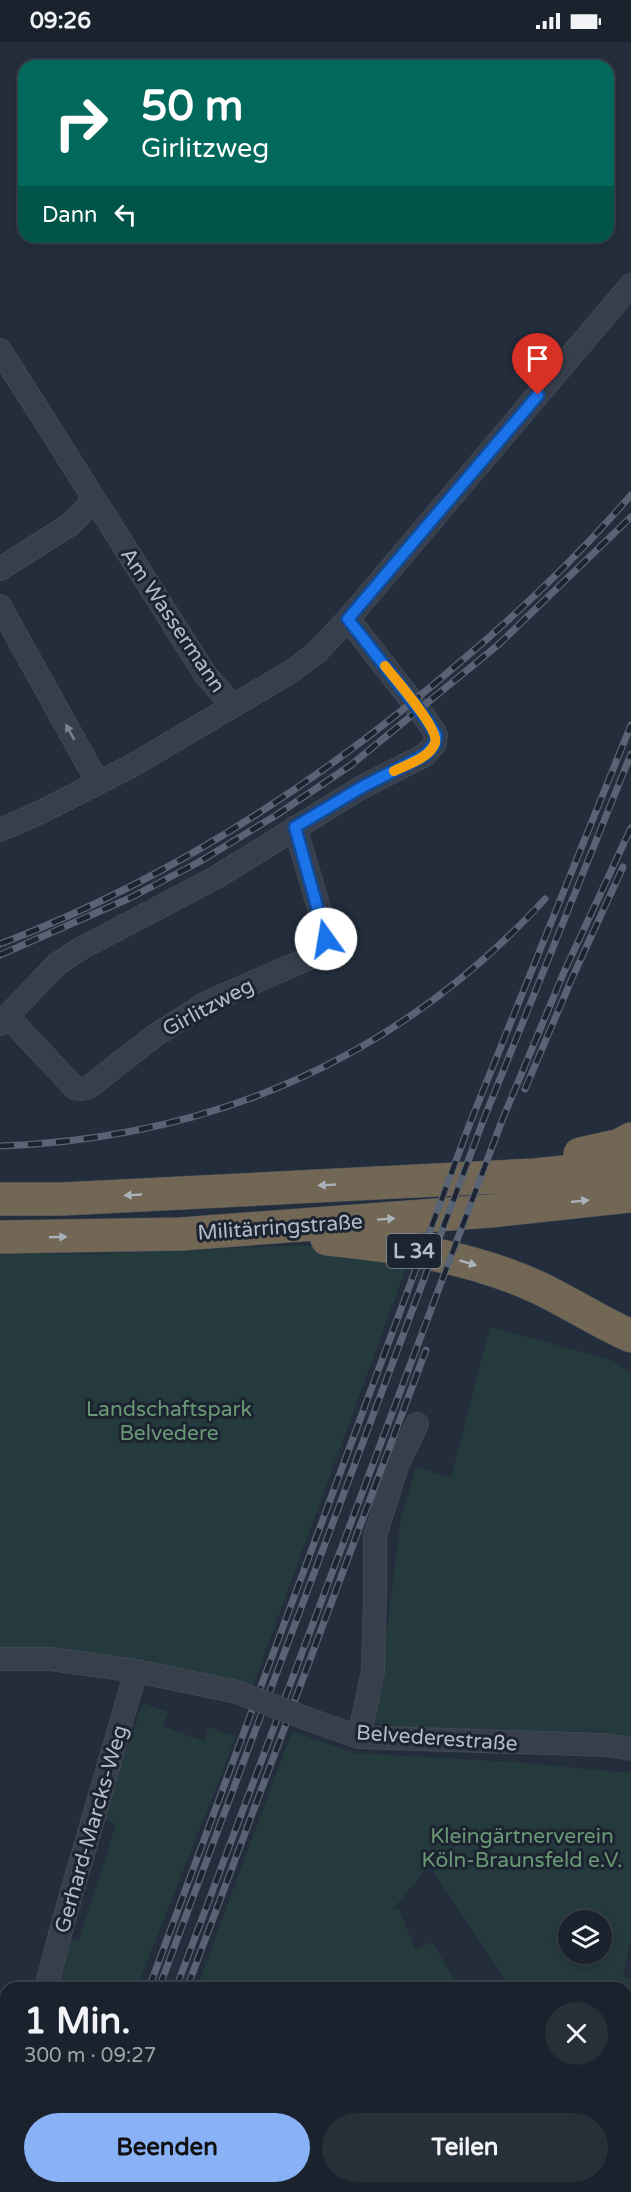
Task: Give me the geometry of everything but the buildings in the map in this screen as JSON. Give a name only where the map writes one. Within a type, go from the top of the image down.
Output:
[{"type":"highway","points":[[407,1181],[566,1157],[620,1145],[631,1139]]},
{"type":"highway","name":"Militärringstraße","points":[[0,1199],[62,1199],[535,1175],[631,1165]]},
{"type":"highway","name":"Militärringstraße","points":[[0,1237],[181,1234],[490,1211],[631,1196]]},
{"type":"highway","name":"L 34","points":[[181,1234],[313,1238],[404,1248],[465,1262],[535,1286],[631,1336]]},
{"type":"street","points":[[233,706],[292,671],[317,652],[348,619],[631,285]]},
{"type":"street","name":"Am Wassermann","points":[[0,350],[205,674],[233,706],[98,783],[0,830]]},
{"type":"street","points":[[0,569],[71,524],[94,500]]},
{"type":"street","points":[[0,606],[98,783]]},
{"type":"street","name":"Girlitzweg","points":[[295,827],[325,928],[326,939],[322,949],[316,954],[197,1008],[153,1037],[89,1087],[81,1089],[75,1088],[4,1021],[40,980],[80,949],[215,878],[295,827],[362,787],[425,755],[435,744],[436,735],[426,719],[348,619]]},
{"type":"street","points":[[359,1737],[372,1671],[375,1536],[397,1466],[417,1424]]},
{"type":"street","name":"Belvederestraße","points":[[0,1659],[51,1659],[136,1671],[237,1692],[359,1737],[606,1745],[631,1749]]},
{"type":"street","name":"Gerhard-Marcks-Weg","points":[[48,1982],[136,1671]]},
{"type":"green space","name":"Landschaftspark Belvedere","points":[[301,1245],[409,1260],[252,1688],[89,1653],[0,1654],[0,1253],[91,1254]]},
{"type":"green space","points":[[490,1327],[612,1360],[631,1373],[631,1737],[601,1732],[412,1729],[375,1723],[401,1518],[416,1467],[451,1478]]},
{"type":"green space","points":[[143,1703],[168,1712],[163,1726],[200,1740],[204,1741],[209,1727],[236,1737],[139,1982],[54,1982],[65,1937],[79,1941],[116,1824],[102,1819]]},
{"type":"green space","name":"Kleingärtnerverein Köln-Braunsfeld e.V.","points":[[292,1731],[354,1753],[514,1762],[631,1773],[631,1939],[623,1977],[631,1979],[631,1982],[507,1982],[429,1865],[394,1908],[399,1909],[415,1949],[432,1942],[456,1982],[199,1982]]},
{"type":"railway","points":[[0,944],[126,889],[246,821],[303,783],[413,701],[488,638],[572,559],[631,495]]},
{"type":"railway","points":[[0,955],[130,898],[199,862],[275,816],[351,765],[498,645],[631,517]]},
{"type":"railway","points":[[151,1982],[470,1123],[631,725]]},
{"type":"railway","points":[[161,1982],[483,1121],[631,754]]},
{"type":"railway","points":[[178,1982],[503,1118],[564,972],[631,828]]},
{"type":"railway","points":[[525,1089],[623,867]]},
{"type":"railway","points":[[0,1146],[79,1140],[155,1126],[228,1106],[298,1079],[365,1044],[429,1003],[489,955],[545,899]]},
{"type":"railway","points":[[189,1982],[426,1350]]},
{"type":"slow traffic","points":[[385,666],[436,735],[435,744],[425,755],[394,771]]},
{"type":"route","points":[[326,939],[325,928],[295,827],[362,787],[425,755],[435,744],[436,735],[348,619],[538,395]]}]
